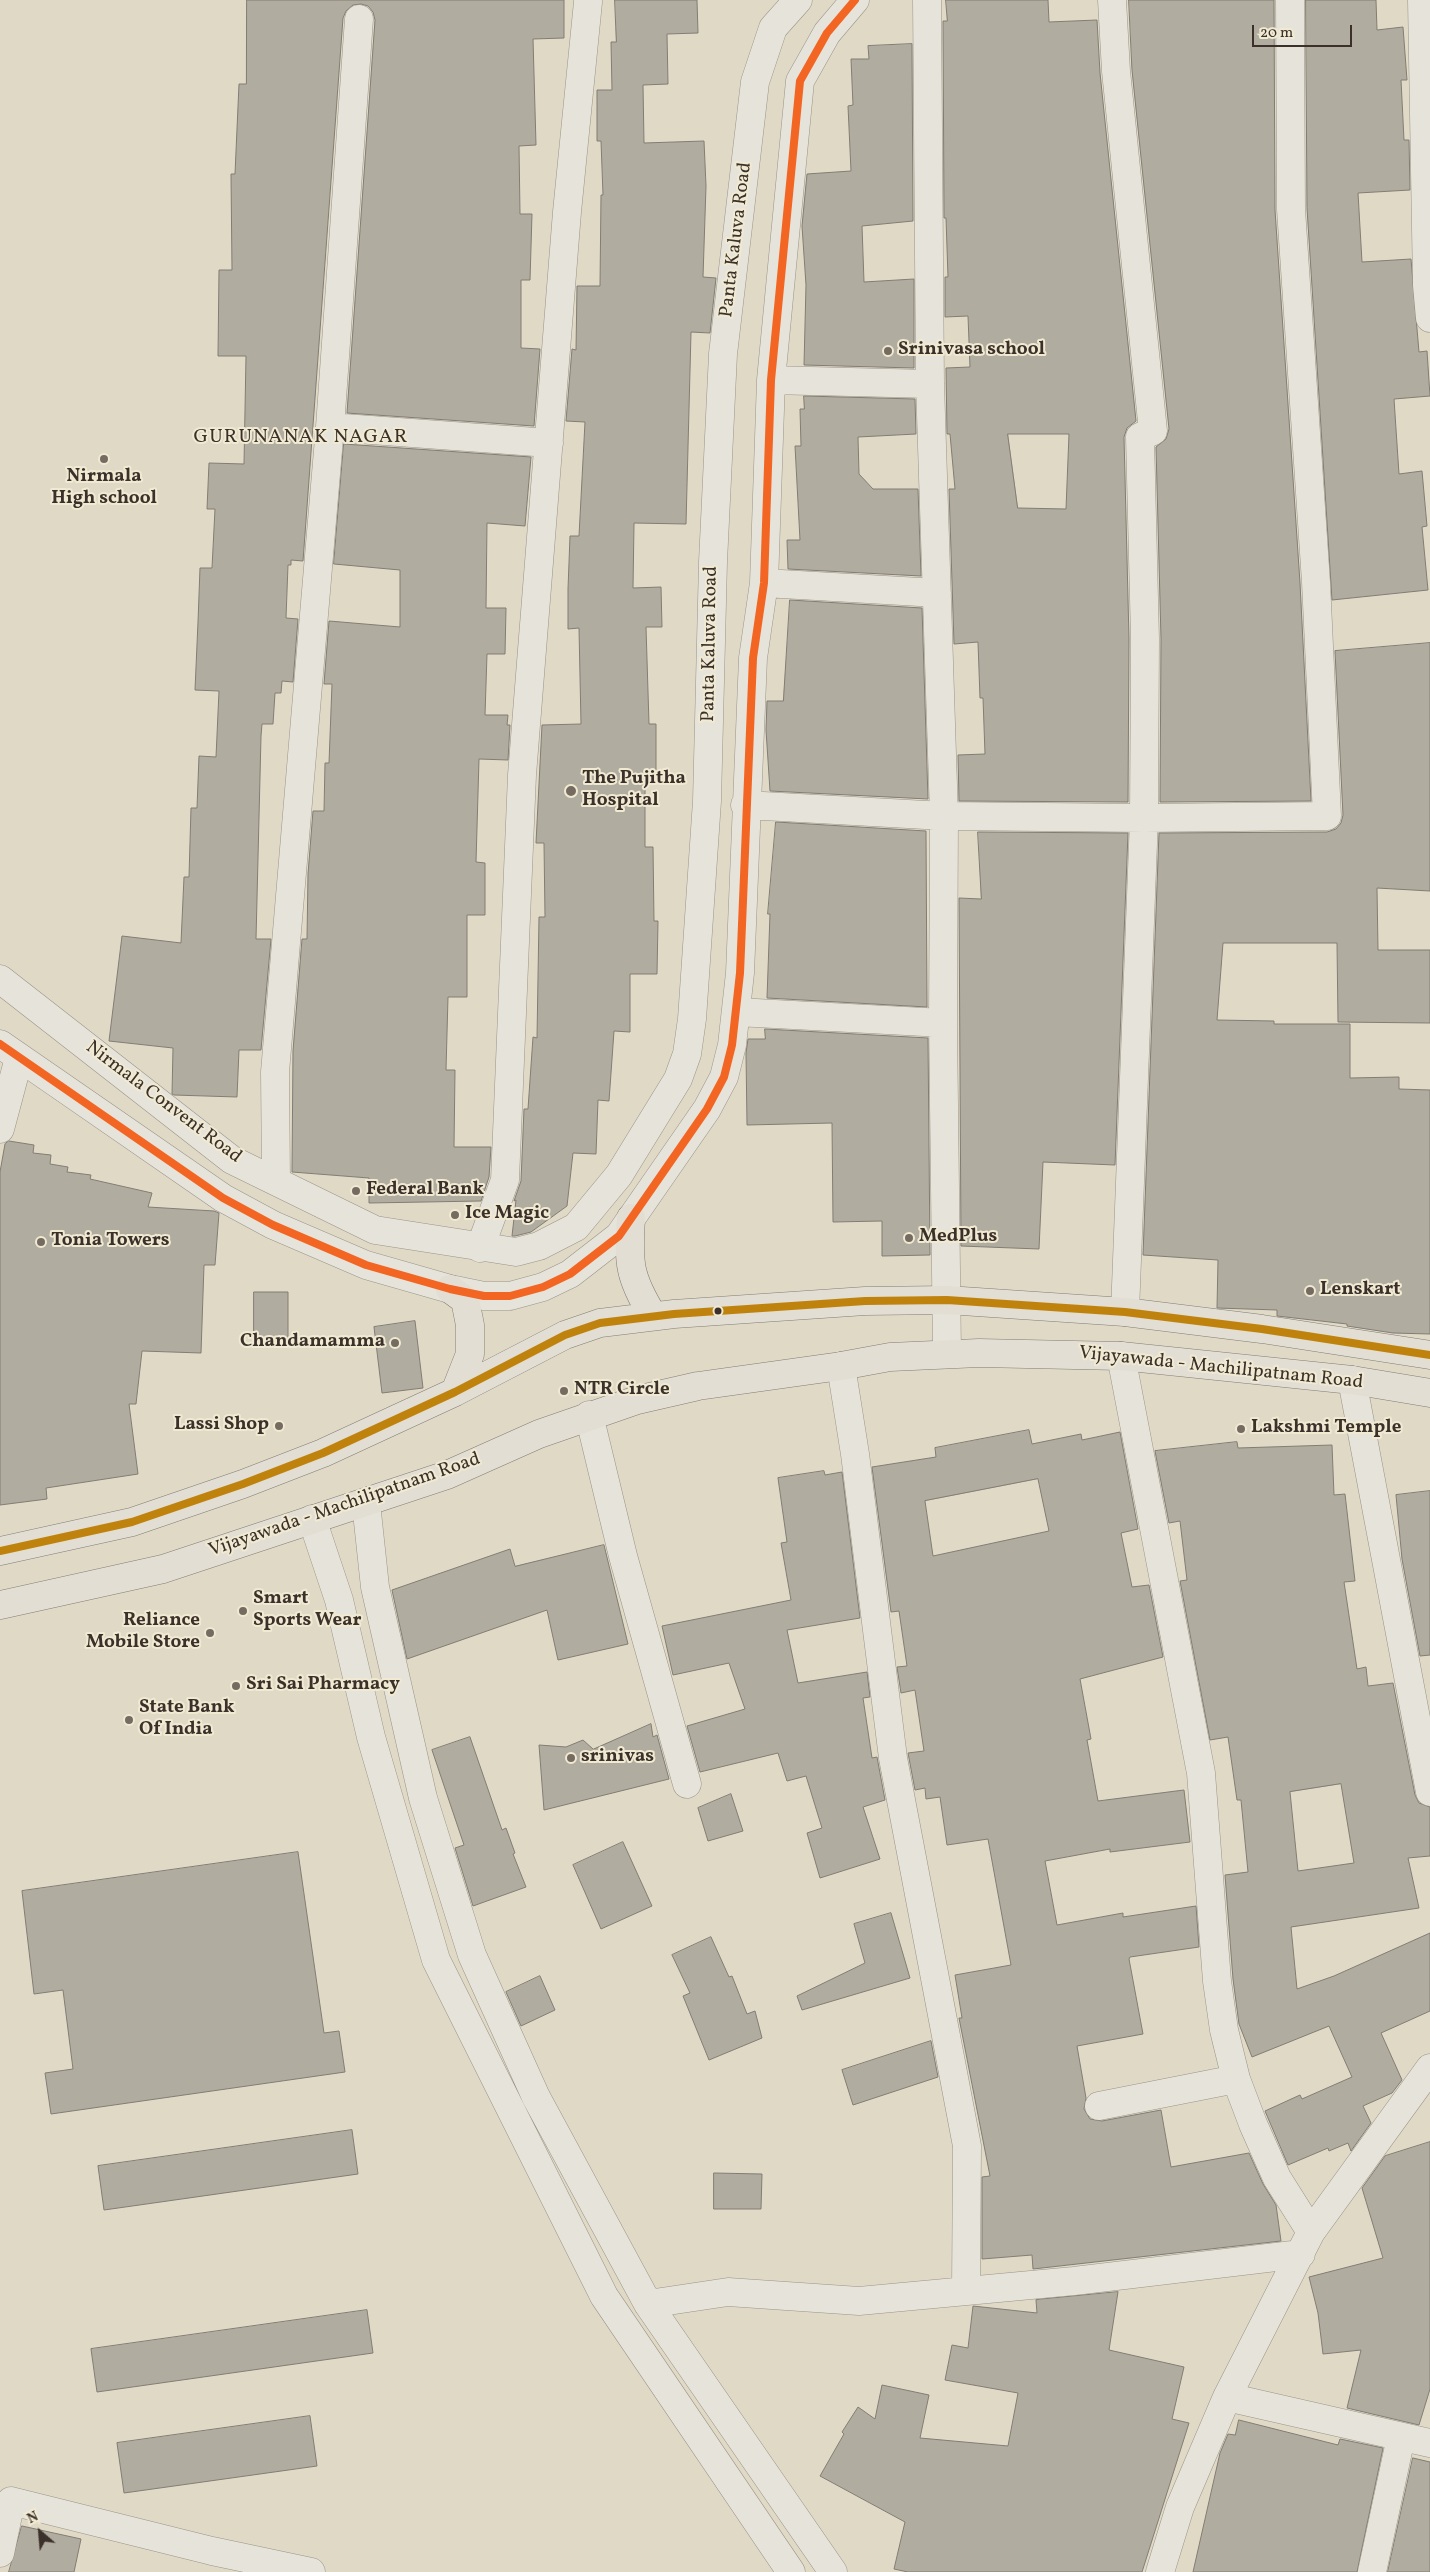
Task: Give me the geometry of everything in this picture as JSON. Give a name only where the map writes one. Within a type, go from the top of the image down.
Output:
[{"type":"highway","points":[[631,1218],[629,1254],[632,1274],[639,1293],[653,1316]]},
{"type":"highway","points":[[450,1289],[465,1300],[470,1325],[470,1354],[455,1392]]},
{"type":"highway","name":"Vijayawada - Machilipatnam Road","points":[[0,1551],[132,1522],[243,1484],[323,1453],[455,1392],[565,1335],[600,1323],[653,1316],[865,1301],[947,1300],[1125,1312],[1262,1329],[1430,1355]]},
{"type":"highway","name":"Vijayawada - Machilipatnam Road","points":[[0,1605],[163,1569],[447,1475],[538,1434],[637,1400],[698,1386],[841,1366],[890,1357],[947,1354],[1121,1356],[1352,1380],[1430,1393]]},
{"type":"street","name":"Panta Kaluva Road","points":[[539,1246],[576,1227],[619,1175],[678,1078],[687,1054],[692,1019],[707,801],[713,562],[724,354],[755,82],[773,28],[798,0]]},
{"type":"street","points":[[0,1129],[9,1051],[223,1198],[273,1226],[366,1265],[450,1289],[484,1296],[510,1296],[543,1287],[570,1274],[619,1236],[707,1109],[724,1077],[732,1046],[737,1012],[753,658],[764,583],[771,380],[800,81],[827,33],[855,0]]},
{"type":"street","points":[[927,0],[930,384],[944,816],[943,1023],[947,1354]]},
{"type":"street","points":[[1112,0],[1116,71],[1153,431],[1140,436],[1145,639],[1144,818],[1125,1312]]},
{"type":"street","points":[[745,805],[944,816],[1144,818],[1327,816],[1316,582],[1292,209],[1290,0]]},
{"type":"street","points":[[1422,0],[1427,285],[1430,318]]},
{"type":"street","points":[[480,1248],[505,1180],[522,774],[567,212],[588,2]]},
{"type":"street","points":[[276,1180],[275,1072],[330,427],[359,19]]},
{"type":"street","points":[[771,380],[930,384]]},
{"type":"street","points":[[330,427],[549,443]]},
{"type":"street","points":[[764,583],[937,593]]},
{"type":"street","name":"Nirmala Convent Road","points":[[0,979],[232,1160],[376,1230],[480,1248],[516,1252],[539,1246]]},
{"type":"street","points":[[737,1012],[943,1023]]},
{"type":"street","points":[[1121,1356],[1201,1772],[1217,1981],[1224,2030],[1236,2079],[1306,2243]]},
{"type":"street","points":[[841,1366],[855,1454],[893,1758],[967,2146],[966,2291]]},
{"type":"street","points":[[1352,1380],[1430,1792]]},
{"type":"street","points":[[589,1415],[623,1556],[688,1784]]},
{"type":"street","points":[[366,1503],[375,1587],[421,1788],[472,1955],[536,2097],[648,2304],[833,2572]]},
{"type":"street","points":[[312,1519],[339,1600],[371,1737],[436,1960],[604,2296],[791,2572]]},
{"type":"street","points":[[1160,2572],[1180,2507],[1227,2397],[1306,2243],[1430,2068]]},
{"type":"street","points":[[1099,2106],[1236,2079]]},
{"type":"street","points":[[648,2304],[728,2292],[859,2301],[1074,2281],[1306,2243]]},
{"type":"street","points":[[1227,2397],[1430,2443]]},
{"type":"street","points":[[1372,2572],[1401,2436]]},
{"type":"street","points":[[0,2553],[11,2501],[212,2551],[311,2572]]},
{"type":"building","points":[[247,0],[564,0],[564,38],[533,39],[536,145],[519,146],[520,214],[532,214],[530,280],[521,280],[521,348],[540,349],[534,426],[347,413],[375,20],[373,12],[368,6],[361,4],[353,5],[346,11],[343,18],[303,561],[291,560],[291,565],[288,565],[286,618],[298,619],[293,682],[282,681],[281,693],[275,693],[273,724],[262,724],[261,736],[256,939],[271,939],[261,1050],[239,1050],[237,1097],[174,1095],[172,1094],[173,1048],[109,1041],[122,936],[181,943],[184,877],[189,877],[191,808],[197,808],[199,756],[216,757],[219,691],[195,690],[200,568],[212,568],[215,509],[207,509],[209,463],[244,464],[246,356],[218,356],[219,270],[232,270],[231,174],[235,174],[239,84],[246,84]]},
{"type":"building","points":[[615,0],[697,0],[698,33],[667,34],[668,84],[643,85],[644,143],[704,141],[706,186],[703,277],[716,278],[710,333],[691,332],[686,524],[634,523],[633,588],[661,587],[662,627],[646,627],[649,724],[656,724],[656,777],[645,777],[645,847],[653,847],[654,921],[658,921],[657,974],[630,974],[630,1032],[614,1031],[609,1101],[598,1100],[596,1154],[573,1153],[567,1206],[531,1232],[512,1236],[516,1200],[514,1201],[521,1181],[524,1109],[528,1109],[533,1037],[537,1038],[539,917],[545,917],[544,843],[536,843],[542,725],[581,724],[579,628],[568,629],[568,589],[570,536],[579,536],[585,422],[566,421],[572,349],[576,350],[577,286],[600,286],[601,195],[603,195],[601,141],[597,141],[597,90],[612,90],[611,42],[616,42]]},
{"type":"building","points":[[946,0],[1048,0],[1049,22],[1097,20],[1100,73],[1136,421],[1127,428],[1124,437],[1129,639],[1128,802],[959,801],[958,755],[985,754],[978,642],[954,644],[949,489],[955,489],[950,434],[947,434],[946,368],[970,367],[968,316],[945,317],[945,277],[948,277],[946,218],[944,218],[943,21],[947,21]],"holes":[[[1008,434],[1069,434],[1066,509],[1018,508]]]},
{"type":"building","points":[[1129,0],[1274,0],[1275,210],[1300,583],[1311,801],[1160,802],[1161,639],[1156,447],[1166,439],[1169,429],[1132,70]]},
{"type":"building","points":[[1306,0],[1376,0],[1377,30],[1403,27],[1407,80],[1401,80],[1404,140],[1409,140],[1410,190],[1358,193],[1362,262],[1411,259],[1419,352],[1427,351],[1430,396],[1394,399],[1399,474],[1422,471],[1427,526],[1422,527],[1428,590],[1332,600],[1307,208]]},
{"type":"building","points":[[912,44],[913,221],[862,226],[864,282],[914,279],[914,368],[804,365],[806,285],[802,226],[807,174],[851,171],[848,106],[853,105],[851,59],[869,59],[868,46]]},
{"type":"building","points":[[804,396],[915,399],[916,434],[858,437],[859,474],[873,489],[918,489],[921,576],[788,569],[787,540],[800,540],[795,446],[801,446],[800,409],[804,409]]},
{"type":"building","points":[[344,444],[531,457],[525,526],[487,523],[486,608],[506,608],[505,654],[487,654],[485,715],[508,715],[507,725],[510,725],[508,760],[479,759],[476,862],[485,863],[485,915],[467,915],[467,997],[448,997],[446,1070],[455,1070],[454,1147],[491,1147],[489,1177],[481,1201],[369,1203],[369,1178],[292,1172],[293,1051],[302,939],[307,939],[308,874],[313,811],[324,811],[325,763],[329,763],[332,684],[324,684],[329,621],[400,627],[400,570],[334,564]]},
{"type":"building","points":[[790,600],[922,608],[928,799],[770,791],[766,730],[767,701],[783,701]]},
{"type":"building","points":[[1430,643],[1430,891],[1377,888],[1378,950],[1430,950],[1430,1023],[1338,1022],[1337,943],[1223,943],[1217,1020],[1274,1021],[1274,1024],[1350,1024],[1350,1078],[1399,1077],[1399,1089],[1430,1090],[1430,1334],[1393,1333],[1347,1326],[1347,1324],[1277,1316],[1277,1310],[1217,1308],[1218,1260],[1143,1255],[1159,833],[1327,832],[1336,829],[1341,823],[1343,815],[1335,651]]},
{"type":"building","points":[[776,822],[926,831],[927,1007],[767,998],[770,914],[768,914]]},
{"type":"building","points":[[978,832],[1128,833],[1115,1165],[1043,1162],[1039,1249],[961,1246],[959,898],[981,899]]},
{"type":"building","points":[[765,1029],[928,1038],[930,1255],[882,1256],[882,1221],[833,1222],[832,1123],[747,1125],[746,1053],[748,1039],[765,1039]]},
{"type":"building","points":[[9,1141],[34,1145],[33,1153],[51,1155],[50,1164],[68,1167],[67,1172],[91,1175],[90,1179],[152,1193],[148,1207],[214,1211],[219,1213],[215,1265],[204,1265],[201,1353],[142,1351],[136,1404],[129,1404],[138,1474],[46,1488],[47,1499],[0,1505],[0,1172],[5,1144]]},
{"type":"building","points":[[254,1292],[288,1292],[288,1346],[254,1346]]},
{"type":"building","points":[[415,1321],[423,1388],[382,1393],[374,1327]]},
{"type":"building","points":[[1029,1430],[1032,1444],[1081,1434],[1082,1440],[1120,1432],[1138,1529],[1121,1533],[1132,1587],[1149,1585],[1163,1657],[1080,1679],[1091,1739],[1087,1740],[1098,1801],[1184,1790],[1190,1842],[1110,1852],[1110,1849],[1045,1861],[1057,1925],[1123,1913],[1123,1917],[1196,1906],[1199,1947],[1130,1957],[1143,2034],[1077,2046],[1086,2098],[1084,2109],[1090,2119],[1102,2121],[1161,2110],[1171,2167],[1249,2153],[1263,2184],[1276,2205],[1281,2241],[1033,2269],[1032,2255],[982,2259],[982,2177],[990,2176],[959,2018],[962,2018],[955,1975],[1011,1965],[988,1839],[947,1845],[940,1797],[926,1799],[925,1788],[915,1790],[908,1753],[924,1751],[915,1690],[901,1693],[897,1667],[907,1666],[899,1611],[891,1612],[872,1467],[936,1457],[935,1448]],"holes":[[[1038,1479],[1049,1531],[933,1556],[925,1501]]]},
{"type":"building","points":[[1237,1442],[1238,1448],[1332,1445],[1334,1495],[1345,1494],[1355,1581],[1344,1582],[1357,1669],[1366,1667],[1368,1686],[1393,1683],[1415,1795],[1419,1803],[1430,1807],[1430,1856],[1408,1858],[1419,1908],[1291,1927],[1297,1989],[1334,1976],[1430,1933],[1430,2011],[1381,2033],[1402,2080],[1392,2093],[1363,2106],[1371,2123],[1351,2151],[1348,2143],[1329,2151],[1328,2148],[1288,2165],[1265,2111],[1300,2095],[1302,2099],[1352,2077],[1329,2026],[1252,2057],[1239,2024],[1233,1979],[1225,1875],[1248,1872],[1241,1800],[1237,1800],[1228,1737],[1210,1740],[1180,1581],[1187,1580],[1180,1521],[1169,1523],[1155,1451]],"holes":[[[1341,1784],[1354,1863],[1298,1871],[1290,1792]]]},
{"type":"building","points":[[824,1471],[825,1475],[842,1472],[860,1618],[787,1630],[798,1683],[867,1672],[870,1697],[863,1698],[872,1758],[877,1757],[885,1800],[863,1807],[880,1859],[820,1878],[807,1833],[822,1828],[806,1776],[787,1781],[778,1753],[700,1772],[687,1726],[745,1709],[729,1663],[673,1675],[662,1626],[791,1600],[781,1543],[787,1542],[778,1478]]},
{"type":"building","points":[[1430,1491],[1430,1655],[1420,1656],[1402,1559],[1396,1495]]},
{"type":"building","points":[[604,1545],[628,1644],[558,1660],[547,1610],[407,1659],[392,1590],[510,1549],[515,1566]]},
{"type":"building","name":"srinivas","points":[[651,1724],[653,1737],[657,1735],[669,1779],[544,1810],[539,1745],[566,1747],[583,1740],[593,1749]]},
{"type":"building","points":[[470,1737],[502,1830],[506,1828],[515,1853],[513,1854],[526,1887],[473,1906],[455,1848],[464,1845],[432,1750]]},
{"type":"building","points":[[731,1794],[743,1831],[708,1841],[698,1808]]},
{"type":"building","points":[[623,1842],[652,1906],[601,1929],[573,1865]]},
{"type":"building","points":[[298,1852],[324,2033],[339,2031],[345,2072],[51,2114],[45,2073],[73,2069],[63,1990],[34,1994],[22,1891]]},
{"type":"building","points":[[891,1913],[910,1978],[802,2010],[797,1996],[865,1963],[854,1924]]},
{"type":"building","points":[[711,1937],[729,1977],[732,1976],[747,2014],[755,2011],[762,2038],[709,2060],[683,1996],[690,1993],[672,1955]]},
{"type":"building","points":[[540,1976],[555,2010],[521,2026],[506,1992]]},
{"type":"building","points":[[931,2041],[938,2077],[853,2105],[842,2070]]},
{"type":"building","points":[[352,2130],[358,2174],[104,2210],[98,2166]]},
{"type":"building","points":[[1430,2142],[1430,2389],[1419,2425],[1347,2408],[1361,2350],[1323,2354],[1318,2313],[1309,2277],[1383,2258],[1362,2188],[1385,2156]]},
{"type":"building","points":[[714,2173],[762,2174],[761,2209],[714,2209]]},
{"type":"building","points":[[1118,2292],[1109,2350],[1184,2367],[1172,2419],[1189,2423],[1142,2572],[908,2572],[894,2569],[905,2522],[820,2476],[844,2434],[842,2432],[858,2407],[875,2419],[882,2385],[929,2395],[920,2438],[1008,2446],[1018,2393],[945,2380],[952,2345],[968,2348],[973,2306],[1037,2313],[1036,2300]]},
{"type":"building","points":[[367,2310],[373,2353],[97,2392],[91,2349]]},
{"type":"building","points":[[310,2416],[317,2466],[124,2493],[117,2443]]},
{"type":"building","points":[[1239,2420],[1338,2445],[1340,2439],[1383,2448],[1357,2572],[1193,2572],[1220,2453],[1228,2434],[1235,2435]]},
{"type":"building","points":[[1413,2458],[1430,2462],[1430,2572],[1388,2572]]},
{"type":"building","points":[[22,2526],[81,2539],[74,2572],[9,2572]]},
{"type":"transit line","points":[[0,1044],[223,1198],[273,1225],[366,1265],[450,1289],[484,1296],[510,1296],[543,1287],[570,1274],[619,1236],[707,1109],[724,1077],[732,1045],[740,973],[753,658],[764,583],[771,380],[800,81],[827,33],[855,0]]},
{"type":"transit line","points":[[0,1551],[132,1522],[243,1484],[323,1453],[455,1392],[565,1335],[600,1323],[674,1314],[865,1301],[947,1300],[1125,1312],[1262,1329],[1430,1355]]},
{"type":"place","name":"Srinivasa school","points":[[888,351]]},
{"type":"place","name":"Nirmala High school","points":[[104,459]]},
{"type":"place","name":"The Pujitha Hospital","points":[[571,791]]},
{"type":"place","name":"Federal Bank","points":[[356,1191]]},
{"type":"place","name":"Ice Magic","points":[[455,1215]]},
{"type":"place","name":"MedPlus","points":[[909,1238]]},
{"type":"place","name":"Tonia Towers","points":[[41,1242]]},
{"type":"place","name":"Lenskart","points":[[1310,1291]]},
{"type":"place","name":"Chandamamma","points":[[395,1343]]},
{"type":"place","name":"NTR Circle","points":[[564,1391]]},
{"type":"place","name":"Lassi Shop","points":[[279,1426]]},
{"type":"place","name":"Lakshmi Temple","points":[[1241,1429]]},
{"type":"place","name":"Smart Sports Wear","points":[[243,1611]]},
{"type":"place","name":"Reliance Mobile Store","points":[[210,1633]]},
{"type":"place","name":"Sri Sai Pharmacy","points":[[236,1686]]},
{"type":"place","name":"State Bank Of India","points":[[129,1720]]},
{"type":"place","name":"srinivas","points":[[571,1758]]},
{"type":"district","name":"GURUNANAK NAGAR","points":[[301,438]]}]
